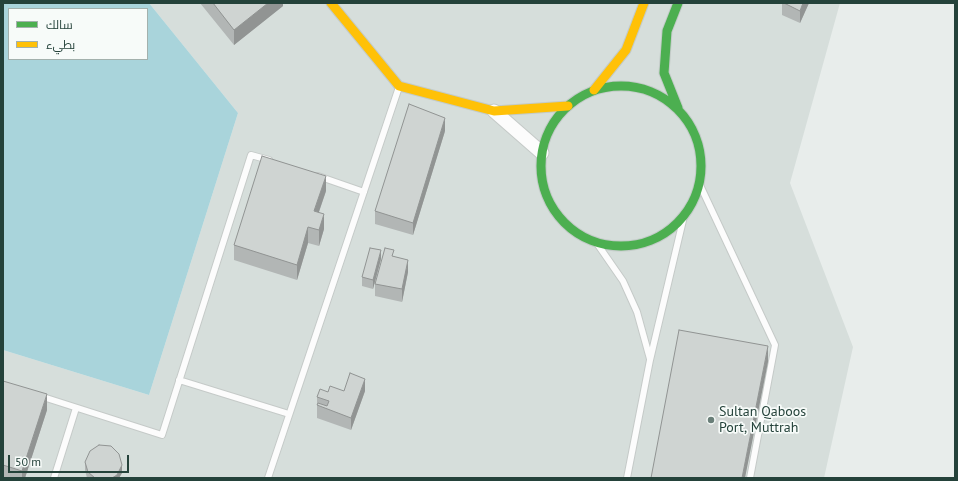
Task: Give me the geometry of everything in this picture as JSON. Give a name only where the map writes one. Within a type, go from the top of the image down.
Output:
[{"type":"street","points":[[331,3],[399,86],[494,111],[568,106]]},
{"type":"street","points":[[594,90],[620,86],[637,87],[664,98],[688,121],[697,140],[701,154],[700,183],[694,199],[684,216],[666,232],[650,241],[626,246],[611,246],[583,237],[564,223],[548,200],[541,175],[542,153],[547,136],[556,119],[568,106],[594,90],[626,50],[644,3]]},
{"type":"street","points":[[678,3],[667,31],[664,73],[680,112]]},
{"type":"street","points":[[494,111],[542,153]]},
{"type":"lane","points":[[268,478],[399,86]]},
{"type":"lane","points":[[32,394],[162,435],[251,154],[274,162]]},
{"type":"lane","points":[[311,174],[364,192]]},
{"type":"lane","points":[[700,183],[775,345],[750,478]]},
{"type":"lane","points":[[626,478],[650,360],[684,216]]},
{"type":"lane","points":[[596,242],[623,281],[637,312],[650,360]]},
{"type":"lane","points":[[179,380],[289,414]]},
{"type":"lane","points":[[54,478],[76,408]]},
{"type":"shaded area","points":[[149,3],[840,3],[790,183],[853,347],[824,478],[3,478],[3,350],[149,395],[238,113]]},
{"type":"water","points":[[3,3],[149,3],[238,113],[149,395],[3,350]]},
{"type":"building","points":[[213,3],[268,3],[234,30]]},
{"type":"building","points":[[784,3],[803,3],[800,11]]},
{"type":"building","points":[[409,104],[445,118],[413,223],[375,211]]},
{"type":"building","points":[[262,156],[326,176],[314,211],[324,214],[319,230],[308,227],[297,265],[234,245]]},
{"type":"building","points":[[370,248],[381,250],[373,280],[362,277]]},
{"type":"building","points":[[385,248],[394,250],[392,256],[408,260],[402,289],[375,284]]},
{"type":"building","name":"Sultan Qaboos Port, Muttrah","points":[[679,330],[768,346],[742,478],[651,478]]},
{"type":"building","points":[[350,373],[365,379],[351,418],[317,405],[318,403],[327,406],[329,401],[317,397],[320,389],[328,392],[330,386],[344,391]]},
{"type":"building","points":[[3,381],[47,394],[22,471],[3,465]]},
{"type":"building","points":[[99,445],[111,446],[119,454],[122,465],[117,475],[112,478],[95,478],[88,472],[85,462],[90,451]]},
{"type":"traffic: fast","points":[[678,3],[667,31],[664,73],[678,108]]},
{"type":"traffic: fast","points":[[621,86],[652,92],[672,104],[683,115],[695,135],[701,166],[695,197],[683,217],[672,228],[652,240],[621,246],[590,240],[570,228],[559,217],[547,197],[541,166],[547,135],[559,115],[570,104],[590,92],[621,86]]},
{"type":"traffic: slow","points":[[331,3],[399,86],[494,111],[568,106]]},
{"type":"traffic: slow","points":[[594,90],[626,50],[644,3]]},
{"type":"place","name":"Sultan Qaboos Port, Muttrah","points":[[711,420]]}]
